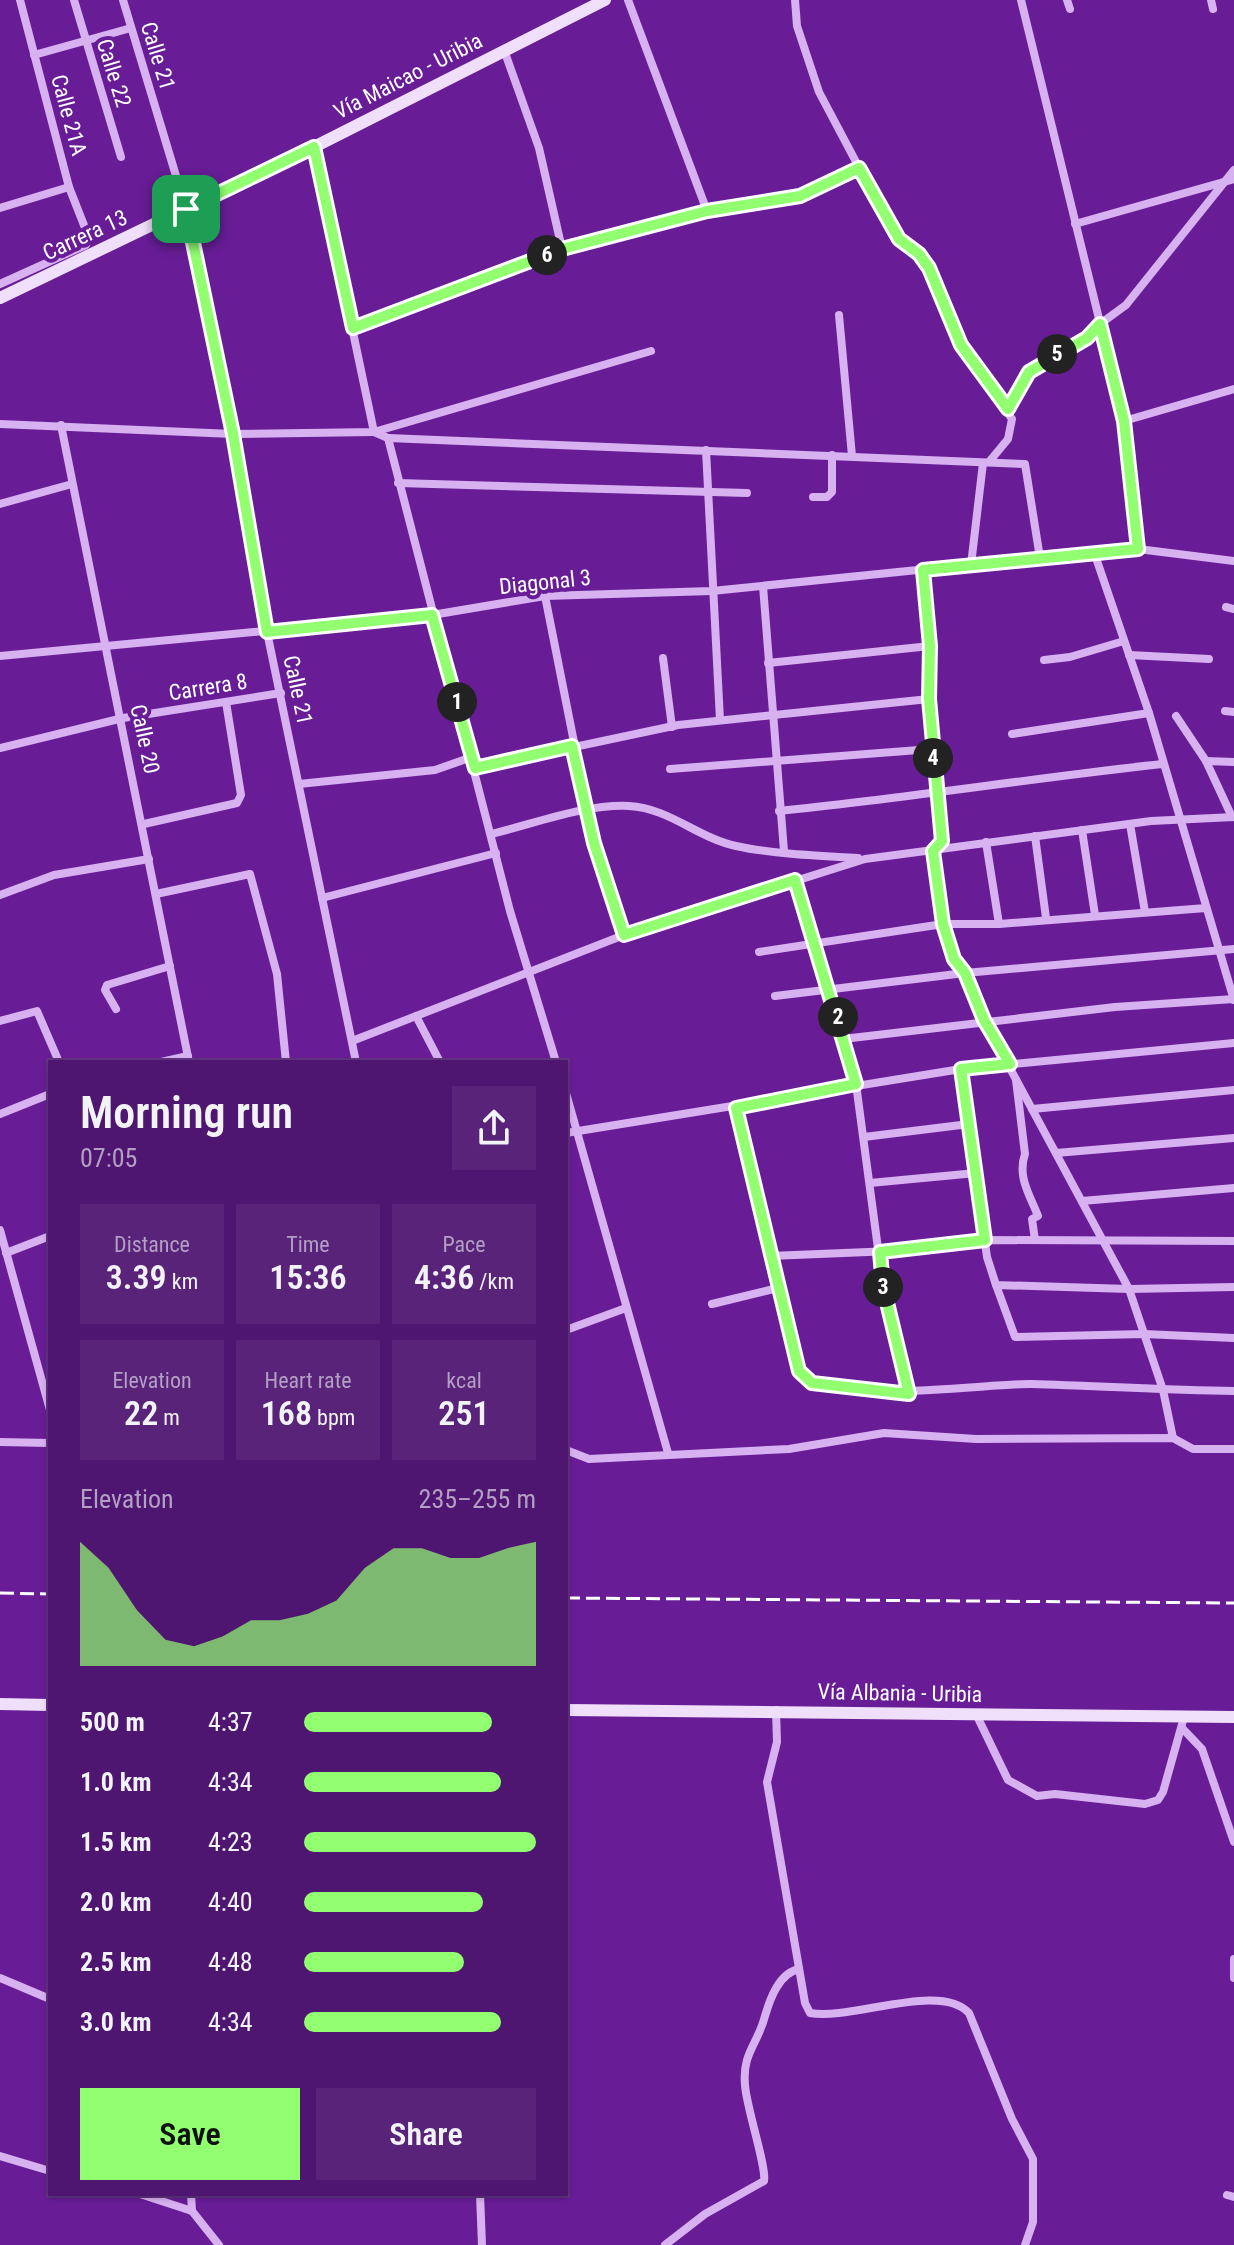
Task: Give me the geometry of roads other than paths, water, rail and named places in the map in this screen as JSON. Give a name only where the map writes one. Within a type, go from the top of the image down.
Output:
[{"type":"main road","name":"Vía Maicao - Uribia","points":[[186,209],[605,0]]},
{"type":"main road","name":"Carrera 13","points":[[0,298],[186,209]]},
{"type":"main road","points":[[0,1704],[48,1705]]},
{"type":"main road","name":"Vía Albania - Uribia","points":[[568,1710],[776,1710],[1183,1722],[1234,1717]]},
{"type":"street","name":"Calle 21A","points":[[0,284],[86,245],[89,238],[69,187],[20,0]]},
{"type":"street","name":"Calle 22","points":[[74,0],[121,157]]},
{"type":"street","name":"Calle 21","points":[[123,0],[186,209],[233,434],[267,632],[356,1060]]},
{"type":"street","points":[[628,0],[707,211]]},
{"type":"street","points":[[795,0],[805,58],[819,92],[899,239],[919,254],[929,268],[961,345],[1008,409],[1013,427],[986,462],[971,565]]},
{"type":"street","points":[[1021,0],[1124,421],[1138,549]]},
{"type":"street","points":[[34,55],[131,28]]},
{"type":"street","points":[[504,50],[539,148],[562,249]]},
{"type":"street","points":[[314,147],[374,432]]},
{"type":"street","points":[[353,328],[562,249],[707,211],[800,196],[859,168]]},
{"type":"street","points":[[1008,409],[1029,372],[1087,338],[1126,305],[1234,170]]},
{"type":"street","points":[[1075,224],[1234,179]]},
{"type":"street","points":[[0,208],[69,187]]},
{"type":"street","points":[[839,315],[852,456]]},
{"type":"street","points":[[0,424],[233,434],[374,432],[651,351]]},
{"type":"street","points":[[1124,421],[1234,389]]},
{"type":"street","name":"Calle 20","points":[[61,425],[105,646],[123,718],[189,1059]]},
{"type":"street","points":[[374,432],[388,438],[1025,464],[1040,558]]},
{"type":"street","points":[[388,438],[528,972],[555,1060]]},
{"type":"street","points":[[706,450],[720,720]]},
{"type":"street","points":[[813,497],[827,497],[832,492],[832,455]]},
{"type":"street","points":[[398,483],[747,493]]},
{"type":"street","points":[[0,504],[72,484]]},
{"type":"street","name":"Diagonal 3","points":[[0,656],[432,615],[545,596],[712,591],[1094,552],[1138,549],[1234,561]]},
{"type":"street","points":[[843,1039],[984,1020],[1234,999],[1178,820],[1149,713],[1094,552]]},
{"type":"street","points":[[923,570],[930,646],[932,749],[942,841],[933,851],[943,924],[954,959],[965,973],[984,1020],[1106,1241],[1129,1289],[1163,1390],[1173,1438]]},
{"type":"street","points":[[763,586],[784,851]]},
{"type":"street","points":[[545,596],[587,811],[624,935]]},
{"type":"street","points":[[1044,660],[1070,657],[1124,641]]},
{"type":"street","points":[[768,663],[930,646]]},
{"type":"street","points":[[1129,655],[1209,659]]},
{"type":"street","points":[[663,658],[672,727]]},
{"type":"street","name":"Carrera 8","points":[[0,748],[123,718],[281,693]]},
{"type":"street","points":[[475,768],[672,727],[929,699]]},
{"type":"street","points":[[144,824],[237,803],[241,795],[226,702]]},
{"type":"street","points":[[1012,734],[1149,713]]},
{"type":"street","points":[[352,1041],[624,935],[865,859],[1130,824],[1233,817],[1206,761],[1176,716]]},
{"type":"street","points":[[670,769],[932,749]]},
{"type":"street","points":[[299,784],[435,770],[472,757]]},
{"type":"street","points":[[1206,761],[1234,762]]},
{"type":"street","points":[[779,811],[937,795],[1057,775],[1162,764]]},
{"type":"street","points":[[491,834],[587,811],[625,806],[648,808],[702,835],[738,847],[865,859]]},
{"type":"street","points":[[1130,824],[1145,912]]},
{"type":"street","points":[[1082,830],[1095,915]]},
{"type":"street","points":[[1035,836],[1046,918]]},
{"type":"street","points":[[986,842],[999,924]]},
{"type":"street","points":[[322,898],[496,853]]},
{"type":"street","points":[[0,895],[54,875],[149,859]]},
{"type":"street","points":[[156,894],[250,874],[277,974],[286,1060]]},
{"type":"street","points":[[795,880],[856,1084],[883,1286],[909,1394]]},
{"type":"street","points":[[759,952],[943,924],[999,924],[1206,908]]},
{"type":"street","points":[[775,996],[965,973],[1234,949]]},
{"type":"street","points":[[116,1009],[105,990],[107,985],[170,966]]},
{"type":"street","points":[[0,1021],[37,1011],[58,1060]]},
{"type":"street","points":[[416,1016],[439,1060]]},
{"type":"street","points":[[568,1133],[736,1108],[856,1084],[961,1069],[1234,1043]]},
{"type":"street","points":[[961,1069],[985,1240],[996,1285],[1015,1337],[1144,1334],[1234,1338]]},
{"type":"street","points":[[1016,1080],[1025,1154],[1021,1165],[1028,1197],[1038,1216],[1032,1219],[1035,1240]]},
{"type":"street","points":[[1032,1109],[1234,1090]]},
{"type":"street","points":[[0,1114],[48,1095]]},
{"type":"street","points":[[568,1099],[668,1453]]},
{"type":"street","points":[[736,1108],[778,1288],[804,1378],[812,1383],[909,1394],[1028,1384],[1234,1391]]},
{"type":"street","points":[[864,1137],[969,1124]]},
{"type":"street","points":[[1056,1153],[1234,1138]]},
{"type":"street","points":[[870,1183],[976,1173]]},
{"type":"street","points":[[1082,1201],[1234,1188]]},
{"type":"street","points":[[0,1230],[48,1403]]},
{"type":"street","points":[[6,1253],[48,1237]]},
{"type":"street","points":[[770,1256],[880,1252],[985,1240],[1234,1241]]},
{"type":"street","points":[[996,1285],[1129,1289],[1234,1287]]},
{"type":"street","points":[[712,1304],[778,1288]]},
{"type":"street","points":[[568,1329],[626,1308]]},
{"type":"street","points":[[568,1451],[589,1459],[789,1449],[884,1433],[976,1439],[1173,1438],[1193,1449],[1234,1449]]},
{"type":"street","points":[[0,1442],[48,1443]]},
{"type":"street","points":[[776,1710],[777,1742],[767,1782],[799,1969],[810,2013],[823,2015],[946,2001],[960,2003],[969,2013],[1012,2119],[1033,2159],[1033,2222],[1025,2245]]},
{"type":"street","points":[[976,1714],[1008,1780],[1037,1796],[1055,1794],[1145,1804],[1161,1797],[1183,1722]]},
{"type":"street","points":[[1183,1722],[1202,1749],[1234,1842]]},
{"type":"street","points":[[1234,1959],[1234,1978]]},
{"type":"street","points":[[665,2245],[705,2214],[764,2181],[764,2166],[748,2110],[745,2062],[760,2032],[771,1994],[793,1970],[799,1969]]},
{"type":"street","points":[[0,1978],[48,1998]]},
{"type":"street","points":[[0,2156],[48,2170]]},
{"type":"street","points":[[146,2196],[192,2211],[219,2245]]},
{"type":"street","points":[[191,2196],[192,2211]]},
{"type":"street","points":[[480,2196],[482,2245]]},
{"type":"railway","points":[[0,1593],[48,1594]]},
{"type":"railway","points":[[568,1598],[1234,1603]]}]
